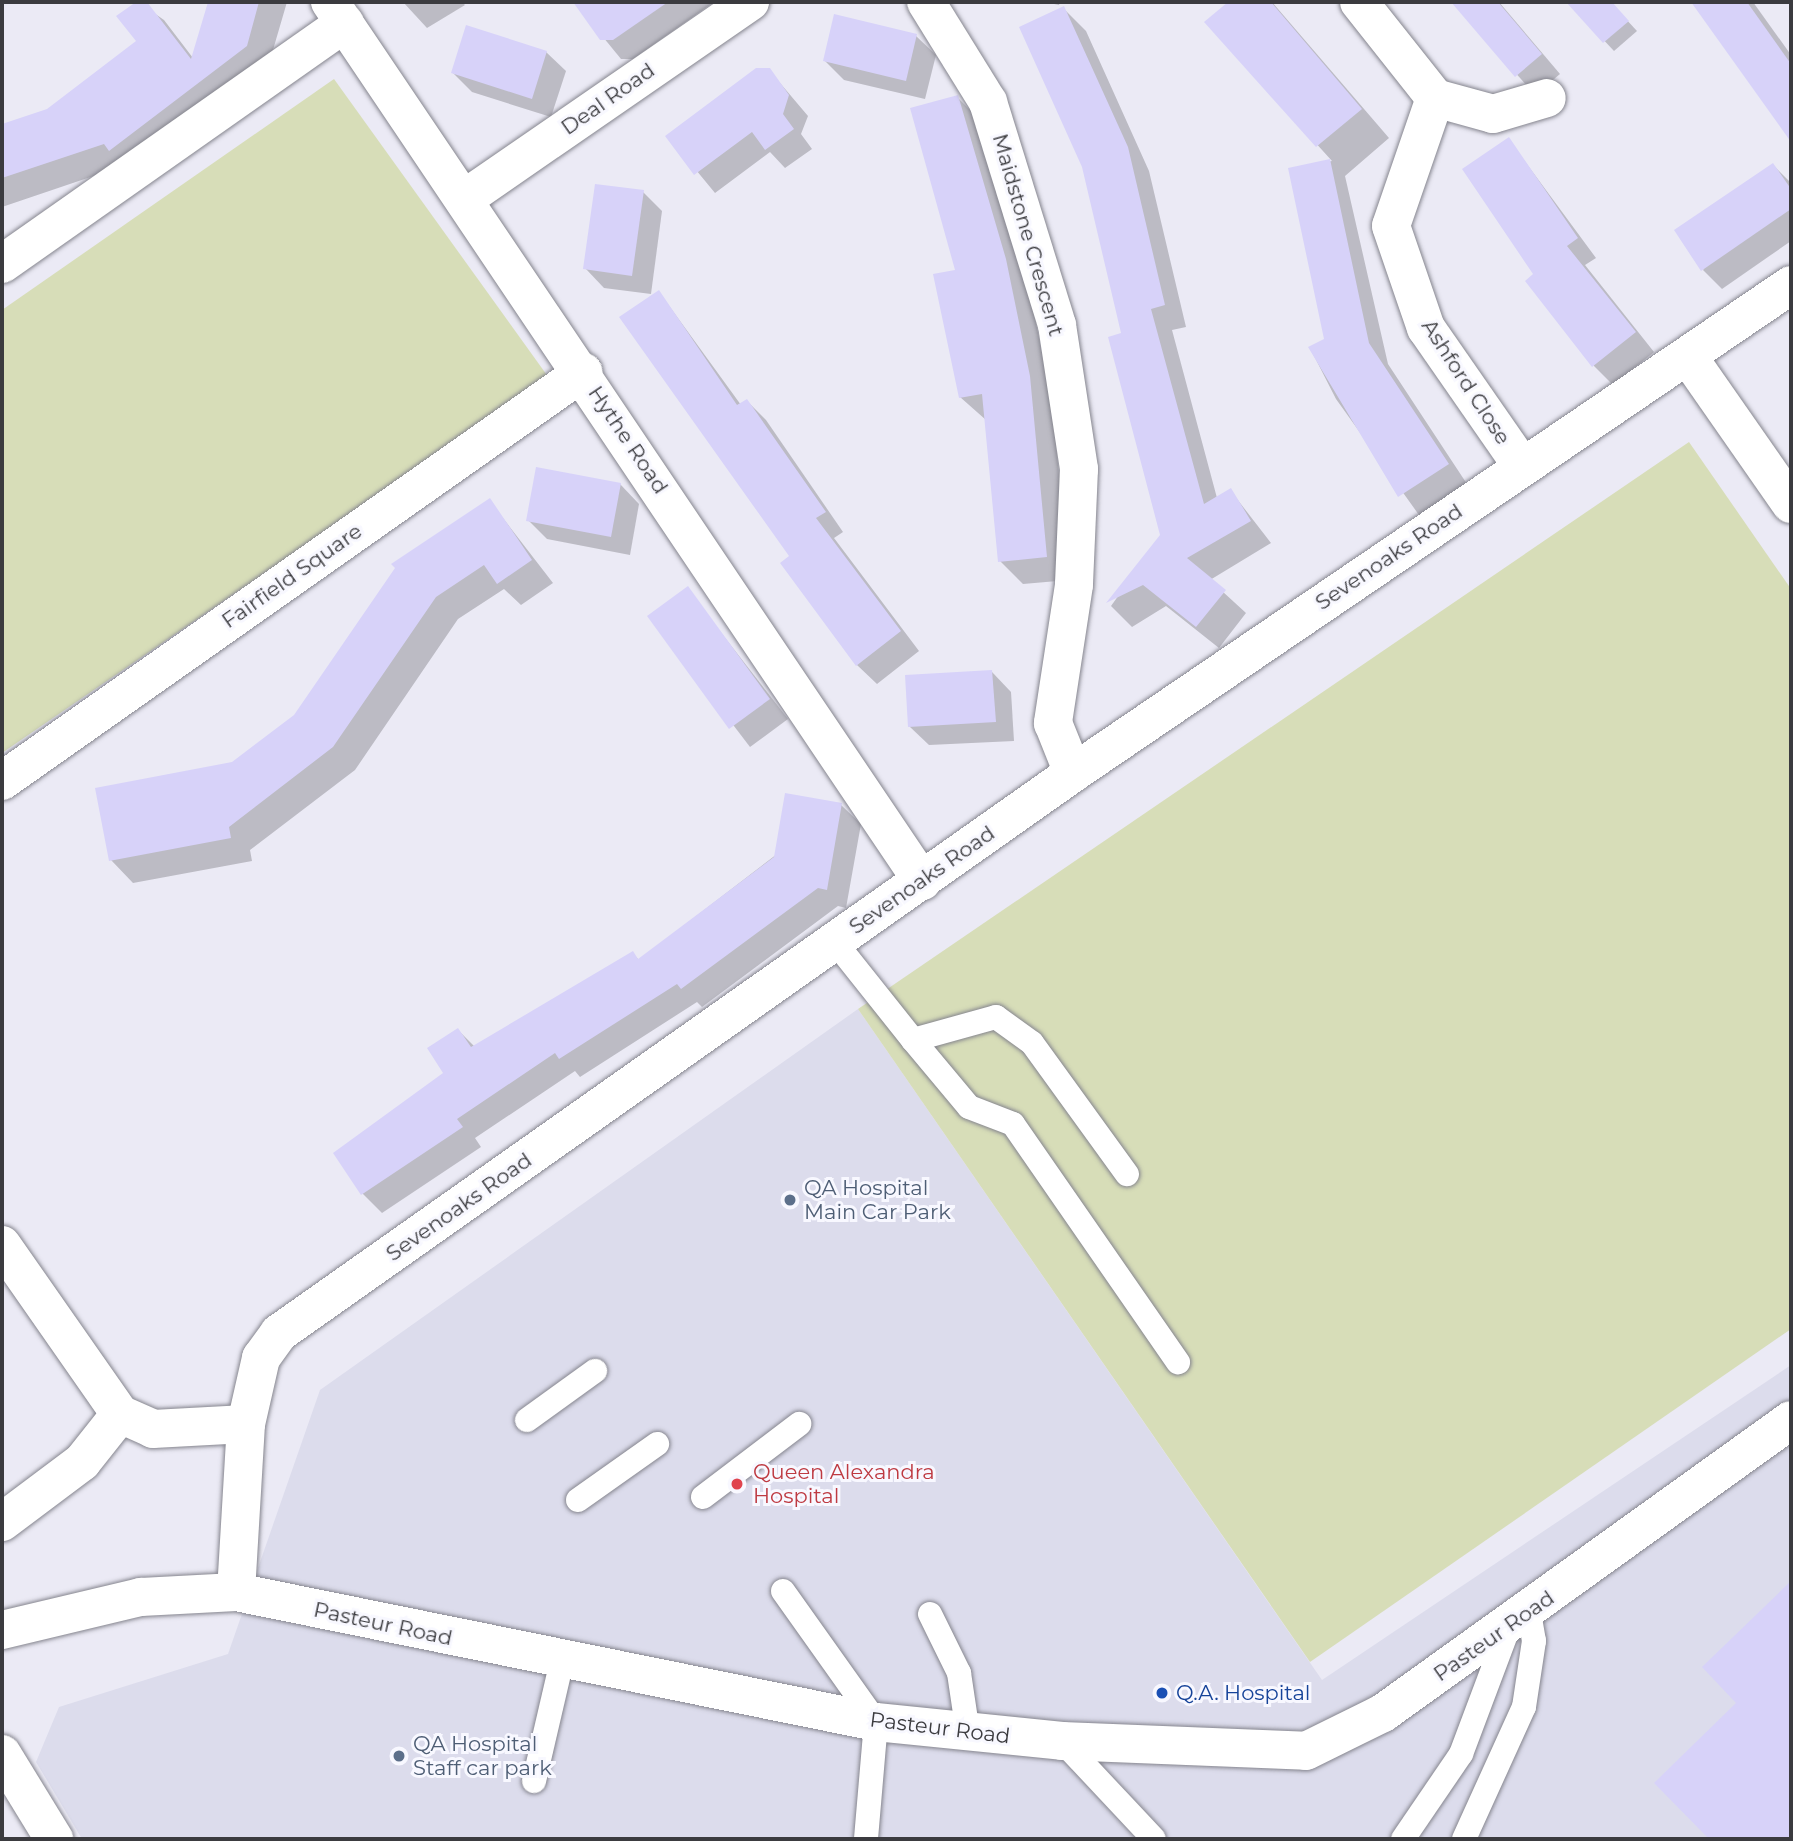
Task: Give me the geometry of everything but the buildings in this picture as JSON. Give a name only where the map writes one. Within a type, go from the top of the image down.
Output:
[{"type":"street","name":"Deal Road","points":[[467,197],[750,2]]},
{"type":"street","name":"Maidstone Crescent","points":[[926,2],[988,102],[1057,325],[1079,469],[1074,585],[1053,723],[1073,773]]},
{"type":"street","points":[[1359,2],[1435,98],[1493,114],[1546,98]]},
{"type":"street","name":"Hythe Road","points":[[337,12],[467,197],[922,881]]},
{"type":"street","points":[[2,264],[337,12]]},
{"type":"street","name":"Ashford Close","points":[[1435,98],[1391,226],[1426,328],[1522,466]]},
{"type":"street","name":"Sevenoaks Road","points":[[236,1592],[246,1424],[261,1358],[279,1333],[1073,773],[1522,466],[1689,358],[1791,285]]},
{"type":"street","points":[[1689,358],[1791,503]]},
{"type":"street","name":"Fairfield Square","points":[[2,781],[583,372]]},
{"type":"street","points":[[2,1245],[120,1414],[153,1429],[246,1424]]},
{"type":"street","points":[[2,1522],[82,1462],[120,1414]]},
{"type":"street","name":"Pasteur Road","points":[[2,1630],[141,1597],[236,1592],[562,1661],[876,1722],[1062,1741],[1306,1751],[1383,1713],[1519,1619],[1791,1419]]},
{"type":"street","points":[[2,1754],[54,1839]]},
{"type":"lane","points":[[835,942],[969,1107],[1013,1124],[1178,1362]]},
{"type":"lane","points":[[913,1040],[996,1017],[1032,1043],[1127,1174]]},
{"type":"lane","points":[[527,1420],[596,1371]]},
{"type":"lane","points":[[703,1497],[799,1424]]},
{"type":"lane","points":[[578,1500],[657,1444]]},
{"type":"lane","points":[[783,1591],[876,1722],[866,1839]]},
{"type":"lane","points":[[930,1614],[959,1674],[968,1733]]},
{"type":"lane","points":[[1403,1839],[1461,1754],[1519,1619]]},
{"type":"lane","points":[[1464,1839],[1524,1707],[1534,1641],[1519,1619]]},
{"type":"lane","points":[[534,1781],[562,1661]]},
{"type":"lane","points":[[1062,1741],[1154,1839]]},
{"type":"shaded area","name":"Queen Alexandra Hospital","points":[[858,1009],[1322,1680],[1791,1365],[1791,1839],[82,1839],[36,1762],[59,1707],[228,1654],[320,1390]]},
{"type":"green space","points":[[334,79],[549,378],[2,753],[2,310]]},
{"type":"green space","points":[[1689,442],[1791,589],[1791,1329],[1310,1662],[858,1009]]},
{"type":"place","name":"QA Hospital Main Car Park","points":[[790,1200]]},
{"type":"place","name":"Queen Alexandra Hospital","points":[[737,1484]]},
{"type":"place","name":"Q.A. Hospital","points":[[1162,1693]]},
{"type":"place","name":"QA Hospital Staff car park","points":[[399,1756]]}]
